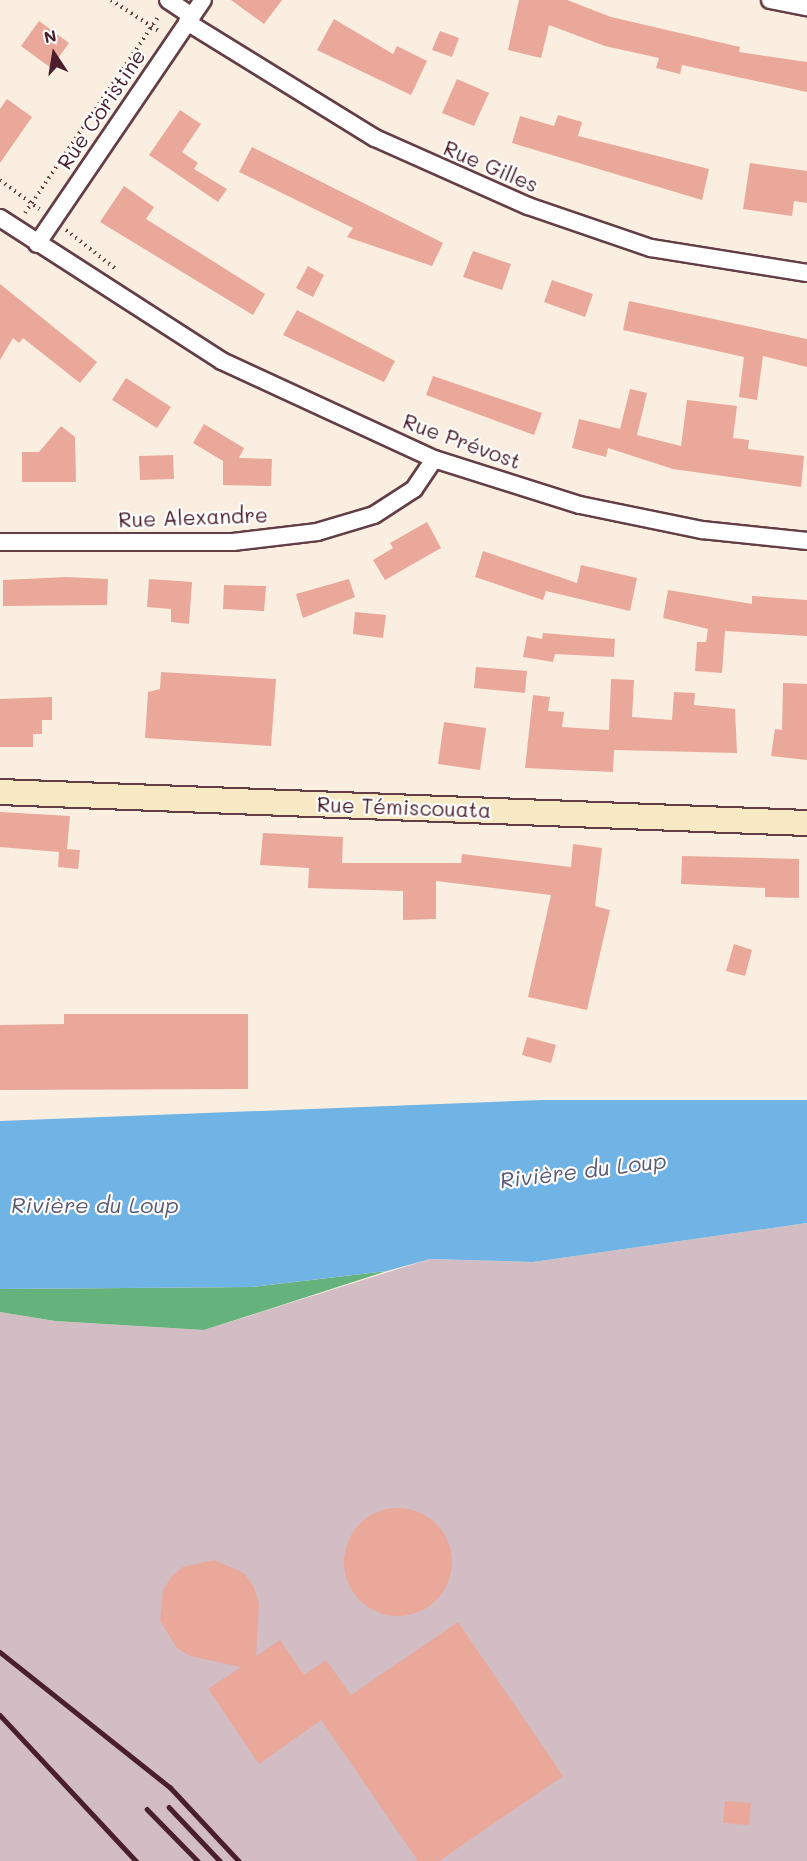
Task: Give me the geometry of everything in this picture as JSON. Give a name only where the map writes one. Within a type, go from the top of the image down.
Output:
[{"type":"main road","name":"Rue Témiscouata","points":[[0,792],[807,823]]},
{"type":"street","name":"Rue Gilles","points":[[168,0],[190,19],[375,138],[528,206],[651,248],[807,273]]},
{"type":"street","name":"Rue Coristine","points":[[37,244],[203,0]]},
{"type":"street","points":[[770,0],[807,7]]},
{"type":"street","name":"Rue Prévost","points":[[0,218],[128,304],[222,361],[434,459],[580,505],[702,530],[807,541]]},
{"type":"street","name":"Rue Alexandre","points":[[0,542],[232,542],[318,532],[374,515],[414,489],[434,459]]},
{"type":"path","points":[[111,0],[174,41]]},
{"type":"path","name":"Rue Coristine","points":[[15,228],[168,0]]},
{"type":"path","points":[[0,180],[116,267],[128,304]]},
{"type":"shaded area","points":[[807,1223],[807,1861],[0,1861],[0,1312],[55,1321],[204,1330],[430,1259],[533,1262]]},
{"type":"green space","points":[[387,1271],[204,1330],[55,1321],[0,1312],[0,1289],[252,1287]]},
{"type":"water","name":"Rivière du Loup","points":[[543,1100],[807,1100],[807,1223],[533,1262],[430,1259],[387,1271],[252,1287],[0,1289],[0,1121]]},
{"type":"building","points":[[231,0],[282,0],[264,24]]},
{"type":"building","points":[[519,0],[567,0],[611,17],[740,47],[739,52],[807,62],[807,92],[682,65],[680,74],[656,68],[659,58],[605,46],[549,25],[541,58],[508,50]]},
{"type":"building","points":[[334,19],[393,54],[397,46],[427,61],[411,95],[317,50]]},
{"type":"building","points":[[39,21],[69,43],[51,68],[21,46]]},
{"type":"building","points":[[440,31],[459,38],[452,57],[432,50]]},
{"type":"building","points":[[457,79],[489,93],[474,126],[442,113]]},
{"type":"building","points":[[7,99],[32,117],[0,163],[0,109]]},
{"type":"building","points":[[180,110],[201,124],[182,152],[198,163],[194,169],[227,189],[218,202],[149,155]]},
{"type":"building","points":[[558,115],[582,122],[578,136],[709,169],[702,200],[512,143],[520,116],[554,126]]},
{"type":"building","points":[[252,147],[443,243],[432,266],[347,237],[353,228],[239,172]]},
{"type":"building","points":[[750,163],[807,171],[807,203],[794,201],[792,216],[743,209]]},
{"type":"building","points":[[124,186],[154,207],[146,219],[265,294],[253,315],[100,222]]},
{"type":"building","points":[[473,251],[511,264],[502,290],[463,277]]},
{"type":"building","points":[[308,266],[324,275],[313,297],[296,288]]},
{"type":"building","points":[[552,280],[593,294],[585,317],[544,302]]},
{"type":"building","points":[[0,284],[97,362],[80,383],[23,338],[19,343],[13,338],[0,360]]},
{"type":"building","points":[[629,301],[807,339],[807,367],[763,356],[757,400],[739,397],[744,357],[623,330]]},
{"type":"building","points":[[297,310],[395,361],[384,382],[283,335]]},
{"type":"building","points":[[433,376],[542,413],[534,435],[426,395]]},
{"type":"building","points":[[126,378],[171,407],[157,428],[112,400]]},
{"type":"building","points":[[630,389],[647,393],[637,435],[681,446],[687,400],[737,406],[733,438],[749,440],[748,449],[804,456],[801,487],[673,469],[608,448],[606,457],[572,448],[579,419],[620,429]]},
{"type":"building","points":[[204,424],[244,448],[239,458],[272,459],[271,486],[223,485],[223,461],[193,443]]},
{"type":"building","points":[[61,426],[75,437],[76,482],[22,482],[22,452],[39,452]]},
{"type":"building","points":[[173,455],[174,479],[140,480],[139,456]]},
{"type":"building","points":[[427,522],[441,548],[385,580],[373,560],[393,548],[390,543]]},
{"type":"building","points":[[483,551],[577,583],[581,565],[637,578],[630,611],[546,591],[543,600],[475,577]]},
{"type":"building","points":[[66,577],[108,579],[107,605],[3,606],[3,580]]},
{"type":"building","points":[[149,579],[192,582],[189,624],[171,622],[171,609],[147,607]]},
{"type":"building","points":[[349,579],[355,597],[303,618],[296,594]]},
{"type":"building","points":[[224,585],[266,586],[264,611],[223,609]]},
{"type":"building","points":[[668,590],[752,604],[752,596],[807,600],[807,636],[725,631],[722,673],[695,671],[697,642],[706,642],[708,629],[663,618]]},
{"type":"building","points":[[355,612],[386,615],[383,638],[353,634]]},
{"type":"building","points":[[543,633],[615,639],[614,657],[555,654],[553,662],[523,657],[527,636],[542,639]]},
{"type":"building","points":[[476,667],[527,671],[525,693],[474,688]]},
{"type":"building","points":[[161,672],[276,679],[271,746],[145,738],[148,692],[160,689]]},
{"type":"building","points":[[611,679],[634,680],[632,717],[672,720],[674,692],[695,693],[694,705],[735,709],[737,753],[614,750],[613,772],[525,768],[533,695],[550,697],[548,711],[564,712],[562,727],[609,730]]},
{"type":"building","points":[[783,683],[807,684],[807,760],[771,756],[775,729],[782,730]]},
{"type":"building","points":[[52,697],[52,720],[42,720],[42,734],[33,734],[33,747],[0,747],[0,699]]},
{"type":"building","points":[[444,722],[486,728],[480,770],[438,764]]},
{"type":"building","points":[[0,812],[70,816],[67,849],[80,850],[78,869],[58,867],[59,852],[0,847]]},
{"type":"building","points":[[263,833],[343,837],[342,863],[461,863],[462,854],[571,867],[573,844],[602,848],[595,906],[610,910],[587,1010],[528,997],[551,895],[436,881],[436,919],[403,920],[403,891],[308,888],[309,868],[260,865]]},
{"type":"building","points":[[682,856],[799,859],[799,898],[765,897],[765,888],[681,884]]},
{"type":"building","points":[[734,944],[752,950],[745,976],[726,971]]},
{"type":"building","points":[[64,1014],[248,1014],[248,1089],[0,1090],[0,1025],[64,1024]]},
{"type":"building","points":[[527,1037],[556,1045],[551,1063],[522,1055]]},
{"type":"building","points":[[398,1508],[419,1512],[436,1524],[448,1541],[452,1562],[448,1583],[436,1600],[419,1612],[398,1616],[377,1612],[360,1600],[348,1583],[344,1562],[348,1541],[360,1524],[377,1512]]},
{"type":"building","points":[[214,1560],[244,1573],[254,1587],[259,1604],[256,1656],[280,1640],[304,1675],[326,1660],[351,1695],[458,1622],[563,1776],[439,1861],[418,1861],[321,1720],[259,1764],[208,1689],[241,1667],[190,1656],[177,1648],[160,1621],[163,1590],[171,1577],[183,1567]]},
{"type":"building","points":[[725,1801],[751,1803],[749,1825],[723,1823]]},
{"type":"railway","points":[[0,1652],[170,1787],[239,1861]]},
{"type":"railway","points":[[0,1715],[136,1861]]},
{"type":"railway","points":[[169,1807],[220,1861]]},
{"type":"railway","points":[[147,1809],[198,1861]]}]
